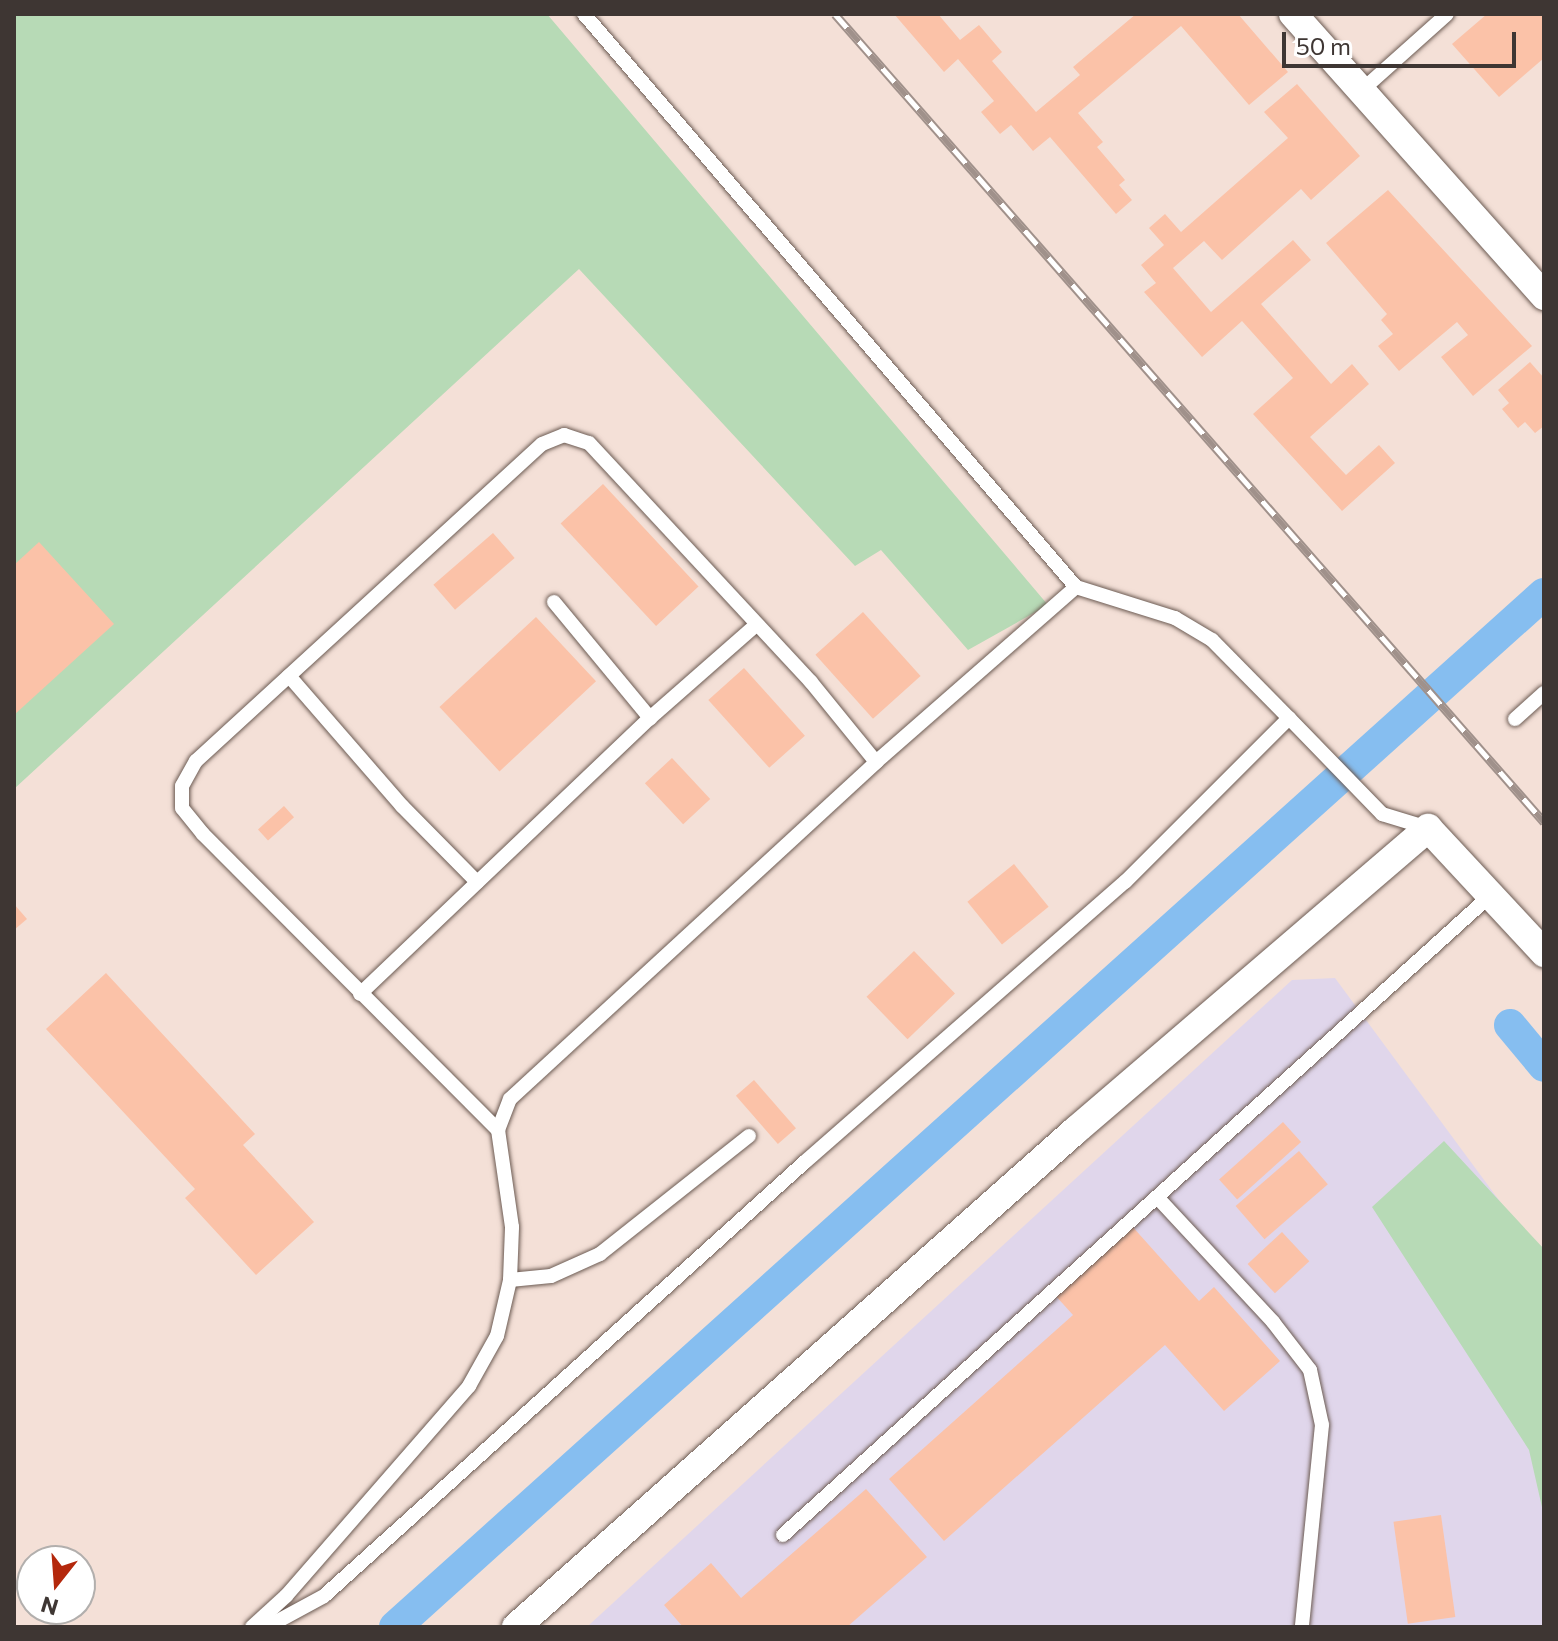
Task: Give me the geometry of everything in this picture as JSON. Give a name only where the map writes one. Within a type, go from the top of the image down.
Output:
[{"type":"street","points":[[1293,14],[1544,296]]},
{"type":"street","points":[[516,1627],[1076,1130],[1428,828],[1544,953]]},
{"type":"lane","points":[[584,14],[1076,587],[1175,618],[1212,640],[1382,814],[1428,828]]},
{"type":"lane","points":[[1361,91],[1447,14]]},
{"type":"lane","points":[[498,1130],[360,994],[182,808],[182,786],[196,761],[542,444],[564,435],[589,443],[757,624],[876,762]]},
{"type":"lane","points":[[252,1627],[286,1596],[469,1386],[497,1336],[510,1280],[512,1227],[498,1130],[510,1099],[876,762],[1076,587]]},
{"type":"lane","points":[[554,602],[650,718]]},
{"type":"lane","points":[[360,994],[650,718],[757,624]]},
{"type":"lane","points":[[289,676],[402,806],[477,882]]},
{"type":"lane","points":[[1515,719],[1544,693]]},
{"type":"lane","points":[[267,1627],[324,1596],[863,1110],[1125,882],[1289,718]]},
{"type":"lane","points":[[783,1535],[1492,894]]},
{"type":"lane","points":[[510,1280],[551,1276],[600,1254],[749,1136]]},
{"type":"lane","points":[[1157,1197],[1273,1322],[1310,1370],[1322,1425],[1302,1627]]},
{"type":"shaded area","points":[[1335,978],[1544,1261],[1544,1627],[589,1625],[1292,980]]},
{"type":"green space","points":[[14,14],[547,14],[1048,605],[968,650],[881,550],[855,566],[579,269],[14,789]]},
{"type":"green space","points":[[1444,1141],[1544,1249],[1544,1516],[1529,1450],[1372,1207]]},
{"type":"building","points":[[894,14],[938,14],[960,40],[979,25],[1002,52],[992,61],[1036,112],[1080,75],[1073,67],[1136,14],[1238,14],[1288,72],[1249,105],[1181,26],[1078,113],[1103,142],[1097,147],[1125,180],[1119,185],[1132,200],[1116,214],[1050,137],[1033,151],[1011,125],[1000,134],[981,112],[994,101],[958,59],[944,72]]},
{"type":"building","points":[[1487,14],[1544,14],[1544,58],[1499,97],[1452,44]]},
{"type":"building","points":[[1297,84],[1360,156],[1311,200],[1301,189],[1222,260],[1204,241],[1173,268],[1211,312],[1293,240],[1311,260],[1261,304],[1331,384],[1352,364],[1369,384],[1310,437],[1346,475],[1379,445],[1395,463],[1342,511],[1253,414],[1293,378],[1242,321],[1202,357],[1144,292],[1156,283],[1141,265],[1164,245],[1149,228],[1165,214],[1181,232],[1288,138],[1264,112]]},
{"type":"building","points":[[1388,190],[1532,346],[1473,396],[1441,357],[1468,335],[1457,322],[1399,371],[1378,346],[1393,334],[1381,320],[1387,314],[1326,243]]},
{"type":"building","points":[[1530,362],[1544,378],[1544,426],[1535,433],[1525,422],[1518,428],[1502,409],[1509,403],[1498,390]]},
{"type":"building","points":[[603,484],[698,586],[656,626],[561,524]]},
{"type":"building","points":[[493,533],[515,558],[455,610],[433,585]]},
{"type":"building","points":[[39,542],[114,624],[14,715],[14,565]]},
{"type":"building","points":[[863,612],[921,676],[873,719],[815,655]]},
{"type":"building","points":[[536,617],[596,681],[499,771],[439,707]]},
{"type":"building","points":[[744,668],[805,736],[769,768],[708,700]]},
{"type":"building","points":[[672,758],[710,799],[683,824],[645,783]]},
{"type":"building","points":[[284,806],[294,817],[268,841],[258,829]]},
{"type":"building","points":[[1014,864],[1049,907],[1002,945],[967,902]]},
{"type":"building","points":[[14,904],[27,919],[14,930]]},
{"type":"building","points":[[914,951],[955,993],[908,1039],[867,997]]},
{"type":"building","points":[[106,973],[255,1134],[243,1145],[314,1222],[256,1275],[185,1198],[195,1189],[46,1029]]},
{"type":"building","points":[[754,1080],[796,1128],[778,1144],[736,1096]]},
{"type":"building","points":[[1283,1122],[1301,1142],[1237,1200],[1219,1180]]},
{"type":"building","points":[[1299,1151],[1328,1184],[1264,1239],[1236,1206]]},
{"type":"building","points":[[1131,1225],[1199,1301],[1214,1287],[1280,1361],[1224,1411],[1165,1345],[944,1541],[889,1479],[1073,1315],[1054,1294]]},
{"type":"building","points":[[1282,1232],[1309,1261],[1275,1293],[1248,1264]]},
{"type":"building","points":[[866,1489],[927,1557],[847,1627],[683,1627],[664,1605],[711,1563],[741,1598]]},
{"type":"building","points":[[1441,1515],[1455,1617],[1408,1624],[1393,1522]]},
{"type":"waterway","points":[[395,1627],[1544,594]]},
{"type":"waterway","points":[[1510,1025],[1544,1066]]},
{"type":"railway","points":[[835,14],[1544,822]]}]
